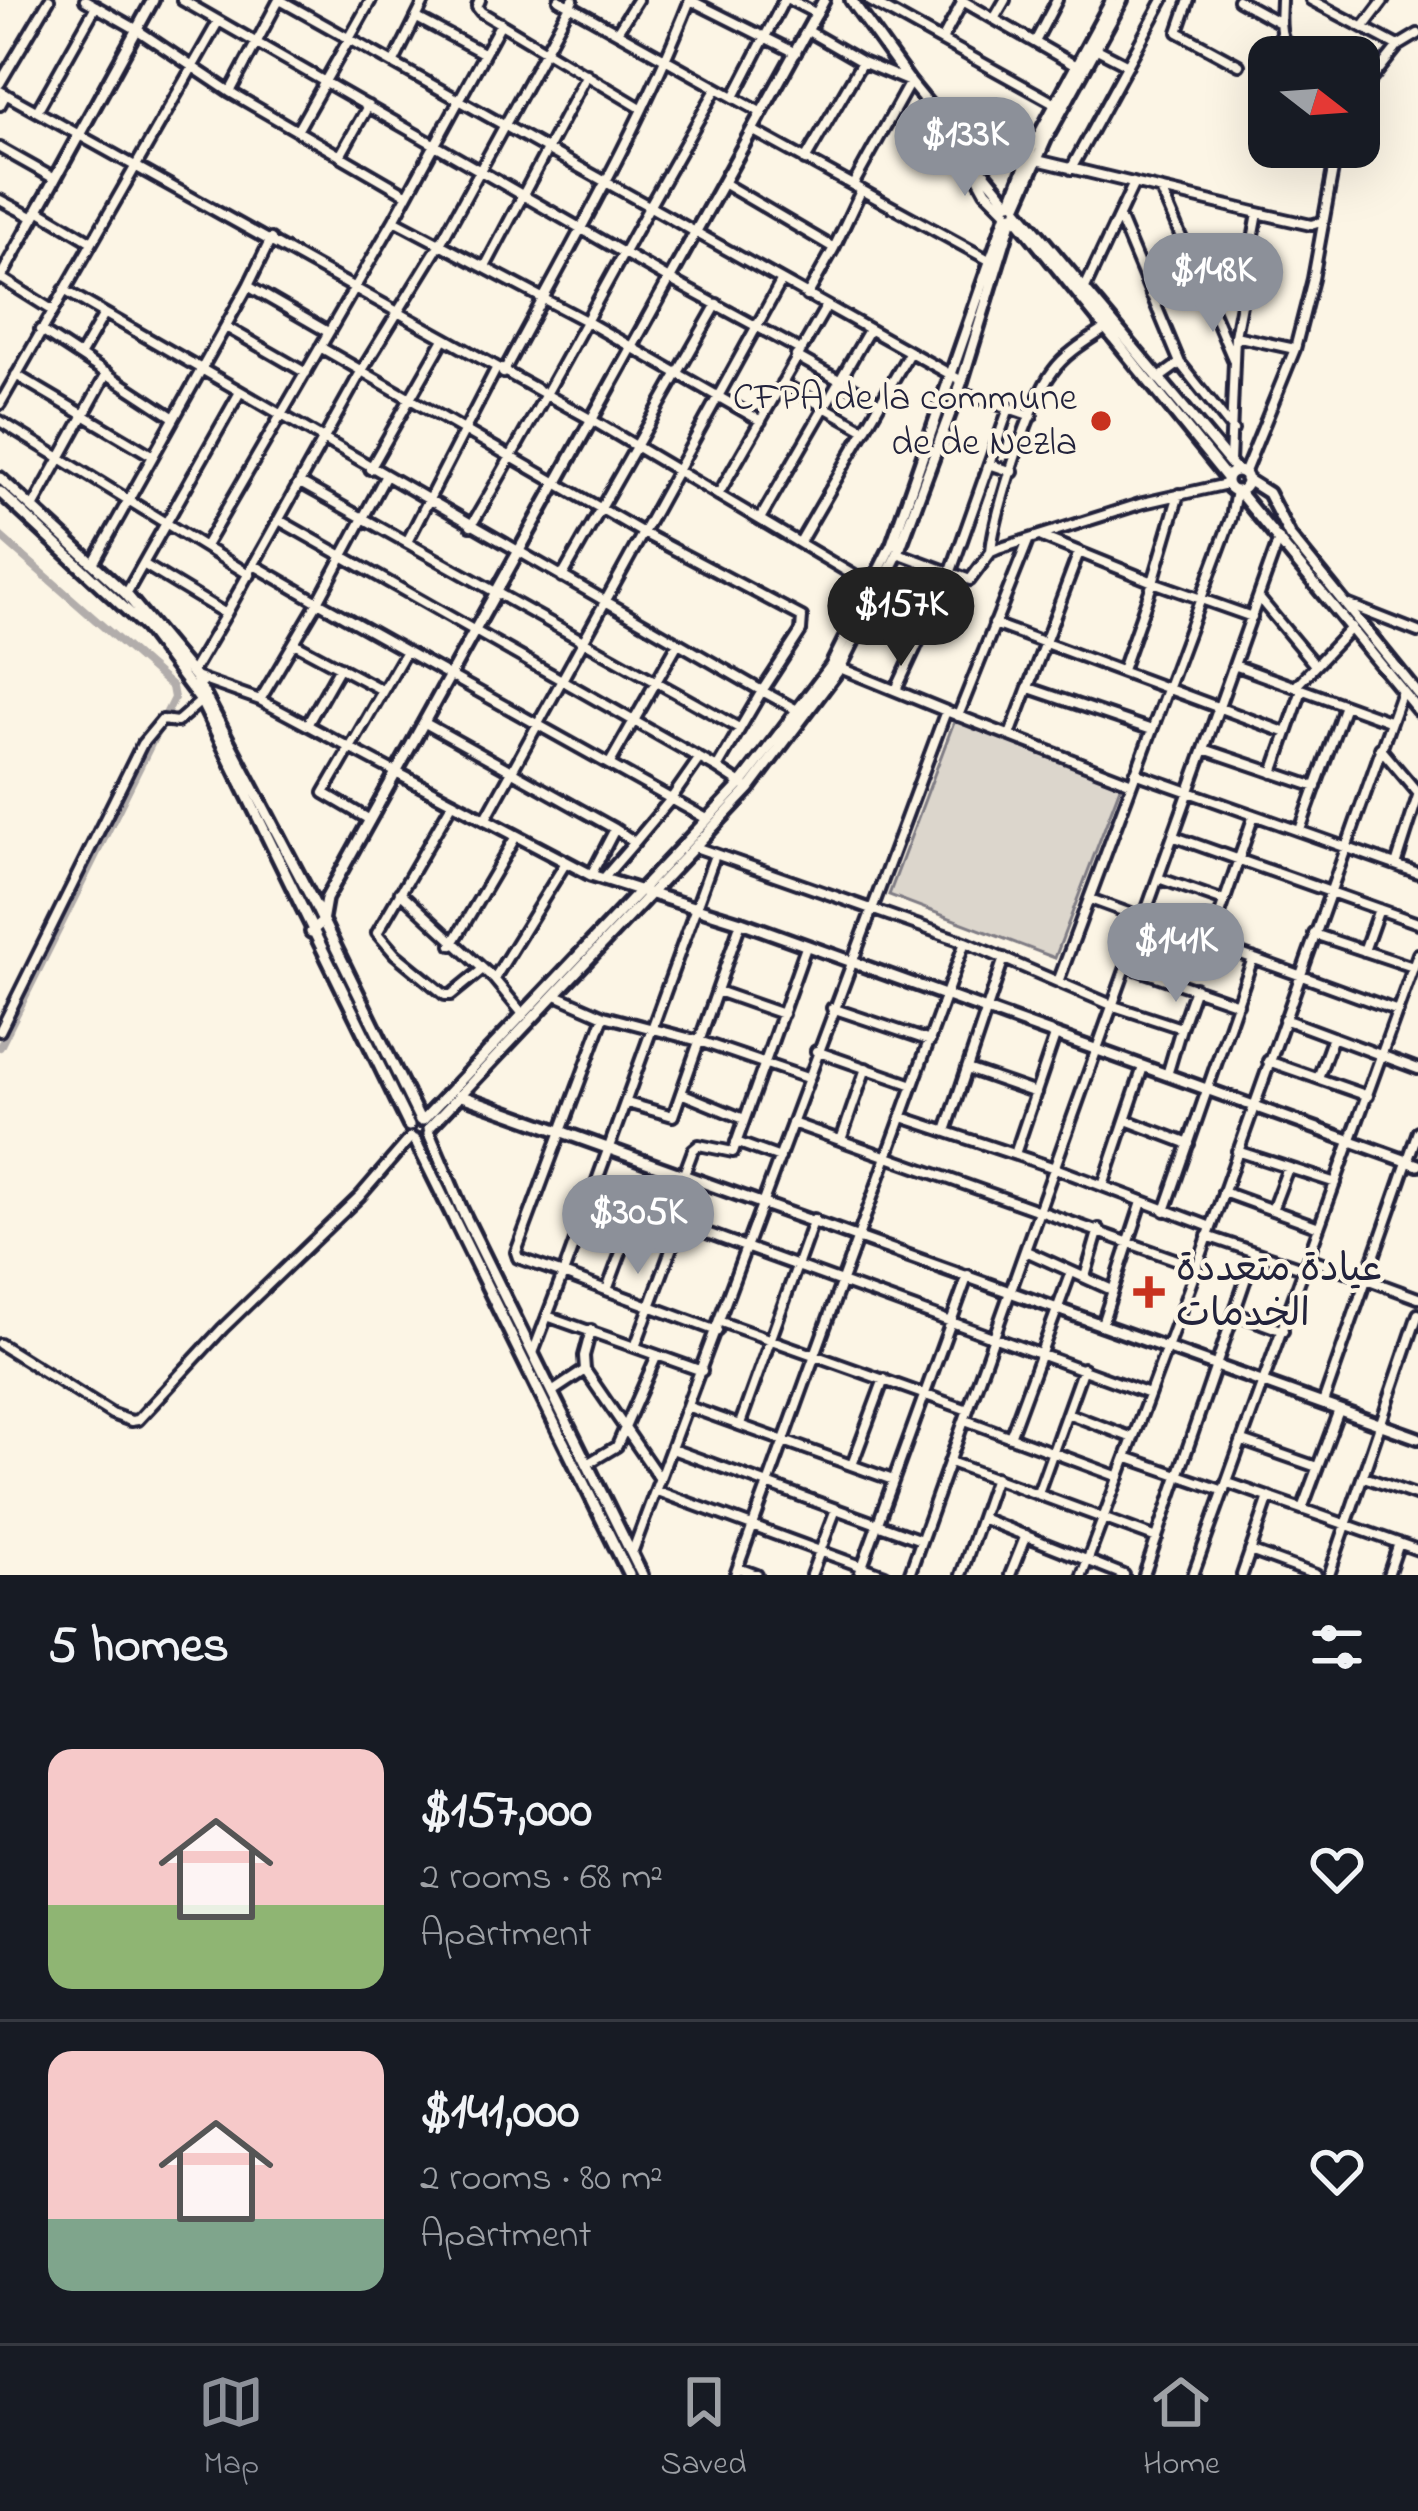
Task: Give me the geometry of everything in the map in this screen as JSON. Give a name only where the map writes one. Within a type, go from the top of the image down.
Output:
[{"type":"main road","points":[[0,279],[153,0]]},
{"type":"main road","points":[[311,932],[322,922],[326,899],[824,0]]},
{"type":"main road","points":[[851,0],[968,155],[986,191],[1012,209],[1084,290],[1418,710]]},
{"type":"main road","points":[[419,1129],[522,1013],[694,847],[840,668],[877,589],[958,383],[989,260],[1095,48],[1113,1]]},
{"type":"main road","points":[[419,1129],[459,1095],[556,995],[707,820],[745,786],[831,666],[898,553],[1032,148],[1113,1]]},
{"type":"main road","points":[[1012,209],[1105,329],[1236,479],[1268,493],[1290,536],[1418,694]]},
{"type":"main road","points":[[0,478],[126,594],[194,674],[311,932],[419,1129],[642,1575]]},
{"type":"main road","points":[[0,492],[146,628],[204,699],[316,907],[629,1575]]},
{"type":"main road","points":[[397,773],[597,877],[741,922],[1413,1163]]},
{"type":"main road","points":[[304,915],[326,899]]},
{"type":"main road","points":[[459,1095],[1418,1438]]},
{"type":"street","points":[[0,105],[2,89],[49,0]]},
{"type":"street","points":[[85,0],[230,92],[406,194]]},
{"type":"street","points":[[182,0],[759,326],[880,403]]},
{"type":"street","points":[[230,92],[280,0],[958,383],[1032,416]]},
{"type":"street","points":[[297,131],[370,0]]},
{"type":"street","points":[[394,62],[425,0]]},
{"type":"street","points":[[480,0],[478,10],[641,108]]},
{"type":"street","points":[[559,0],[762,113]]},
{"type":"street","points":[[617,32],[637,0]]},
{"type":"street","points":[[407,542],[605,183],[690,0],[796,53]]},
{"type":"street","points":[[734,97],[787,0],[817,14]]},
{"type":"street","points":[[942,40],[962,0],[1076,66]]},
{"type":"street","points":[[994,19],[1005,0]]},
{"type":"street","points":[[1035,42],[1058,0]]},
{"type":"street","points":[[1071,170],[1163,0]]},
{"type":"street","points":[[1189,0],[1178,32],[1239,65]]},
{"type":"street","points":[[1238,0],[1280,23]]},
{"type":"street","points":[[1281,0],[1283,36]]},
{"type":"street","points":[[1311,0],[1326,3],[1398,46]]},
{"type":"street","points":[[1365,25],[1384,0]]},
{"type":"street","points":[[862,17],[871,1],[1056,104]]},
{"type":"street","points":[[397,773],[260,700],[194,674],[322,440],[441,242],[571,3]]},
{"type":"street","points":[[37,111],[96,6]]},
{"type":"street","points":[[417,18],[482,53]]},
{"type":"street","points":[[0,404],[218,22]]},
{"type":"street","points":[[205,546],[394,220],[501,23]]},
{"type":"street","points":[[807,296],[910,82],[808,31]]},
{"type":"street","points":[[1380,63],[1418,34]]},
{"type":"street","points":[[1095,48],[1128,65]]},
{"type":"street","points":[[805,160],[862,62]]},
{"type":"street","points":[[484,266],[587,74]]},
{"type":"street","points":[[471,526],[514,457],[584,320],[717,88]]},
{"type":"street","points":[[2,89],[592,420],[877,589]]},
{"type":"street","points":[[340,156],[368,106]]},
{"type":"street","points":[[752,130],[989,260]]},
{"type":"street","points":[[0,148],[56,179]]},
{"type":"street","points":[[1036,160],[1317,226]]},
{"type":"street","points":[[1236,479],[1295,349],[1313,279],[1317,226],[1332,168]]},
{"type":"street","points":[[723,183],[834,248]]},
{"type":"street","points":[[1084,290],[1134,183]]},
{"type":"street","points":[[1161,189],[1233,359]]},
{"type":"street","points":[[0,200],[92,242]]},
{"type":"street","points":[[1058,982],[1231,518],[1236,479],[1235,336],[1258,214]]},
{"type":"street","points":[[1120,219],[1180,364],[1233,430]]},
{"type":"street","points":[[394,220],[761,421]]},
{"type":"street","points":[[94,562],[271,239]]},
{"type":"street","points":[[1150,296],[1195,275]]},
{"type":"street","points":[[0,279],[52,310]]},
{"type":"street","points":[[485,821],[782,282]]},
{"type":"street","points":[[248,286],[328,332]]},
{"type":"street","points":[[64,290],[799,712]]},
{"type":"street","points":[[562,577],[717,304]]},
{"type":"street","points":[[718,495],[826,307]]},
{"type":"street","points":[[80,356],[104,314]]},
{"type":"street","points":[[226,327],[307,373]]},
{"type":"street","points":[[898,553],[970,580],[991,552],[992,536],[1032,416],[1054,369],[1105,329]]},
{"type":"street","points":[[760,519],[869,330]]},
{"type":"street","points":[[40,331],[173,417]]},
{"type":"street","points":[[1235,336],[1295,349]]},
{"type":"street","points":[[370,469],[444,339]]},
{"type":"street","points":[[320,346],[646,534],[802,616],[801,631],[717,768]]},
{"type":"street","points":[[800,542],[909,353]]},
{"type":"street","points":[[1158,379],[1180,364]]},
{"type":"street","points":[[33,507],[107,374]]},
{"type":"street","points":[[16,375],[153,455]]},
{"type":"street","points":[[782,383],[865,430]]},
{"type":"street","points":[[126,594],[239,392]]},
{"type":"street","points":[[896,690],[950,574],[1009,408]]},
{"type":"street","points":[[0,421],[205,546],[452,675],[707,820]]},
{"type":"street","points":[[989,464],[1013,472]]},
{"type":"street","points":[[260,700],[385,477]]},
{"type":"street","points":[[991,552],[1236,479]]},
{"type":"street","points":[[300,483],[739,728]]},
{"type":"street","points":[[1122,670],[1179,494]]},
{"type":"street","points":[[279,520],[745,786]]},
{"type":"street","points":[[1041,537],[1252,617]]},
{"type":"street","points":[[908,1575],[1279,539]]},
{"type":"street","points":[[958,716],[1028,541]]},
{"type":"street","points":[[1010,735],[1079,552]]},
{"type":"street","points":[[143,564],[226,614]]},
{"type":"street","points":[[1258,597],[1314,664]]},
{"type":"street","points":[[1342,602],[1418,632]]},
{"type":"street","points":[[994,624],[1288,733]]},
{"type":"street","points":[[1273,773],[1299,688],[1314,664],[1352,627]]},
{"type":"street","points":[[294,643],[382,690]]},
{"type":"street","points":[[610,764],[678,643]]},
{"type":"street","points":[[370,820],[325,793],[406,651]]},
{"type":"street","points":[[1234,665],[1390,721]]},
{"type":"street","points":[[307,725],[340,667]]},
{"type":"street","points":[[840,668],[1010,735],[1418,873]]},
{"type":"street","points":[[1028,688],[1152,730]]},
{"type":"street","points":[[1082,1575],[1402,691]]},
{"type":"street","points":[[0,1031],[142,743],[167,721],[179,722],[204,699]]},
{"type":"street","points":[[1300,830],[1345,705]]},
{"type":"street","points":[[632,1555],[946,711]]},
{"type":"street","points":[[425,724],[635,842]]},
{"type":"street","points":[[1379,747],[1418,795],[1396,865]]},
{"type":"street","points":[[1204,749],[1316,787]]},
{"type":"street","points":[[597,877],[635,842],[699,758]]},
{"type":"street","points":[[453,802],[377,933],[395,954],[448,995],[483,969]]},
{"type":"street","points":[[1210,943],[1254,815]]},
{"type":"street","points":[[597,877],[615,830]]},
{"type":"street","points":[[1175,837],[1418,923]]},
{"type":"street","points":[[452,945],[515,838]]},
{"type":"street","points":[[694,847],[965,942],[1114,1006],[1181,1028]]},
{"type":"street","points":[[533,1353],[715,855]]},
{"type":"street","points":[[494,979],[565,864]]},
{"type":"street","points":[[1161,879],[1224,901]]},
{"type":"street","points":[[400,892],[494,979],[522,1013]]},
{"type":"street","points":[[1090,899],[1399,1011]]},
{"type":"street","points":[[1364,950],[1379,909]]},
{"type":"street","points":[[627,1103],[671,1118],[741,922]]},
{"type":"street","points":[[1314,934],[1414,967]]},
{"type":"street","points":[[757,1575],[736,1572],[965,942]]},
{"type":"street","points":[[684,1174],[695,1147],[704,1145],[731,1154],[806,947]]},
{"type":"street","points":[[1193,1575],[1418,954]]},
{"type":"street","points":[[946,1131],[1004,958]]},
{"type":"street","points":[[1165,1211],[1253,958]]},
{"type":"street","points":[[1127,966],[1238,1004]]},
{"type":"street","points":[[1167,1075],[1195,988]]},
{"type":"street","points":[[717,991],[783,1014]]},
{"type":"street","points":[[556,995],[604,1016],[699,1041],[807,1078]]},
{"type":"street","points":[[832,1008],[930,1041]]},
{"type":"street","points":[[604,1016],[516,1255],[650,1305],[770,1338],[884,1379],[1010,1437],[1119,1477]]},
{"type":"street","points":[[1284,1019],[1418,1069]]},
{"type":"street","points":[[1015,1154],[1055,1036]]},
{"type":"street","points":[[1318,1078],[1333,1037]]},
{"type":"street","points":[[816,1051],[913,1085]]},
{"type":"street","points":[[1268,1061],[1368,1096]]},
{"type":"street","points":[[1103,1186],[1143,1067]]},
{"type":"street","points":[[841,1140],[866,1068]]},
{"type":"street","points":[[968,1069],[1036,1093]]},
{"type":"street","points":[[681,1093],[744,1119]]},
{"type":"street","points":[[902,1117],[1103,1186],[1305,1269]]},
{"type":"street","points":[[1126,1120],[1189,1144]]},
{"type":"street","points":[[792,1123],[1197,1267]]},
{"type":"street","points":[[0,1344],[112,1414],[131,1421],[141,1419],[223,1328],[360,1196],[419,1129]]},
{"type":"street","points":[[1323,1403],[1413,1163],[1418,1131]]},
{"type":"street","points":[[736,1142],[780,1158]]},
{"type":"street","points":[[1238,1151],[1336,1183]]},
{"type":"street","points":[[1272,1210],[1288,1168]]},
{"type":"street","points":[[594,1192],[1149,1394]]},
{"type":"street","points":[[1223,1192],[1319,1227]]},
{"type":"street","points":[[1102,1324],[1142,1202]]},
{"type":"street","points":[[607,1290],[639,1207]]},
{"type":"street","points":[[740,1424],[814,1219]]},
{"type":"street","points":[[635,1347],[681,1222]]},
{"type":"street","points":[[1084,1277],[1099,1229]]},
{"type":"street","points":[[1026,1251],[1113,1291]]},
{"type":"street","points":[[1144,1575],[1255,1252]]},
{"type":"street","points":[[1310,1258],[1418,1298]]},
{"type":"street","points":[[1010,1437],[1071,1271]]},
{"type":"street","points":[[861,1571],[968,1275]]},
{"type":"street","points":[[1234,1313],[1283,1331]]},
{"type":"street","points":[[1329,1575],[1418,1314]]},
{"type":"street","points":[[547,1316],[702,1371]]},
{"type":"street","points":[[592,1330],[585,1370],[661,1480]]},
{"type":"street","points":[[587,1464],[614,1450],[627,1430],[657,1355]]},
{"type":"street","points":[[1038,1493],[1083,1368]]},
{"type":"street","points":[[552,1392],[585,1370]]},
{"type":"street","points":[[852,1465],[884,1379]]},
{"type":"street","points":[[689,1406],[893,1480]]},
{"type":"street","points":[[1302,1510],[1340,1410]]},
{"type":"street","points":[[1067,1412],[1133,1438]]},
{"type":"street","points":[[1243,1441],[1317,1467]]},
{"type":"street","points":[[672,1450],[921,1540]]},
{"type":"street","points":[[1126,1457],[1178,1476],[1269,1497],[1418,1550]]},
{"type":"street","points":[[950,1462],[1157,1538]]},
{"type":"street","points":[[961,1575],[995,1477]]},
{"type":"street","points":[[1364,1477],[1418,1496]]},
{"type":"street","points":[[657,1491],[861,1571],[885,1575]]},
{"type":"street","points":[[1242,1575],[1269,1497]]},
{"type":"street","points":[[811,1575],[836,1510]]},
{"type":"street","points":[[981,1518],[1124,1575]]},
{"type":"street","points":[[1010,1575],[1026,1535]]},
{"type":"street","points":[[1388,1575],[1399,1544]]},
{"type":"street","points":[[1250,1551],[1316,1575]]},
{"type":"shaded area","points":[[955,719],[1122,782],[1055,958],[889,895]]},
{"type":"waterway","points":[[0,536],[172,687],[174,698],[0,1047]]},
{"type":"place","name":"CFPA de la commune de de Nezla","points":[[1101,421]]},
{"type":"place","name":"عيادة متعددة الخدمات","points":[[1149,1292]]}]
